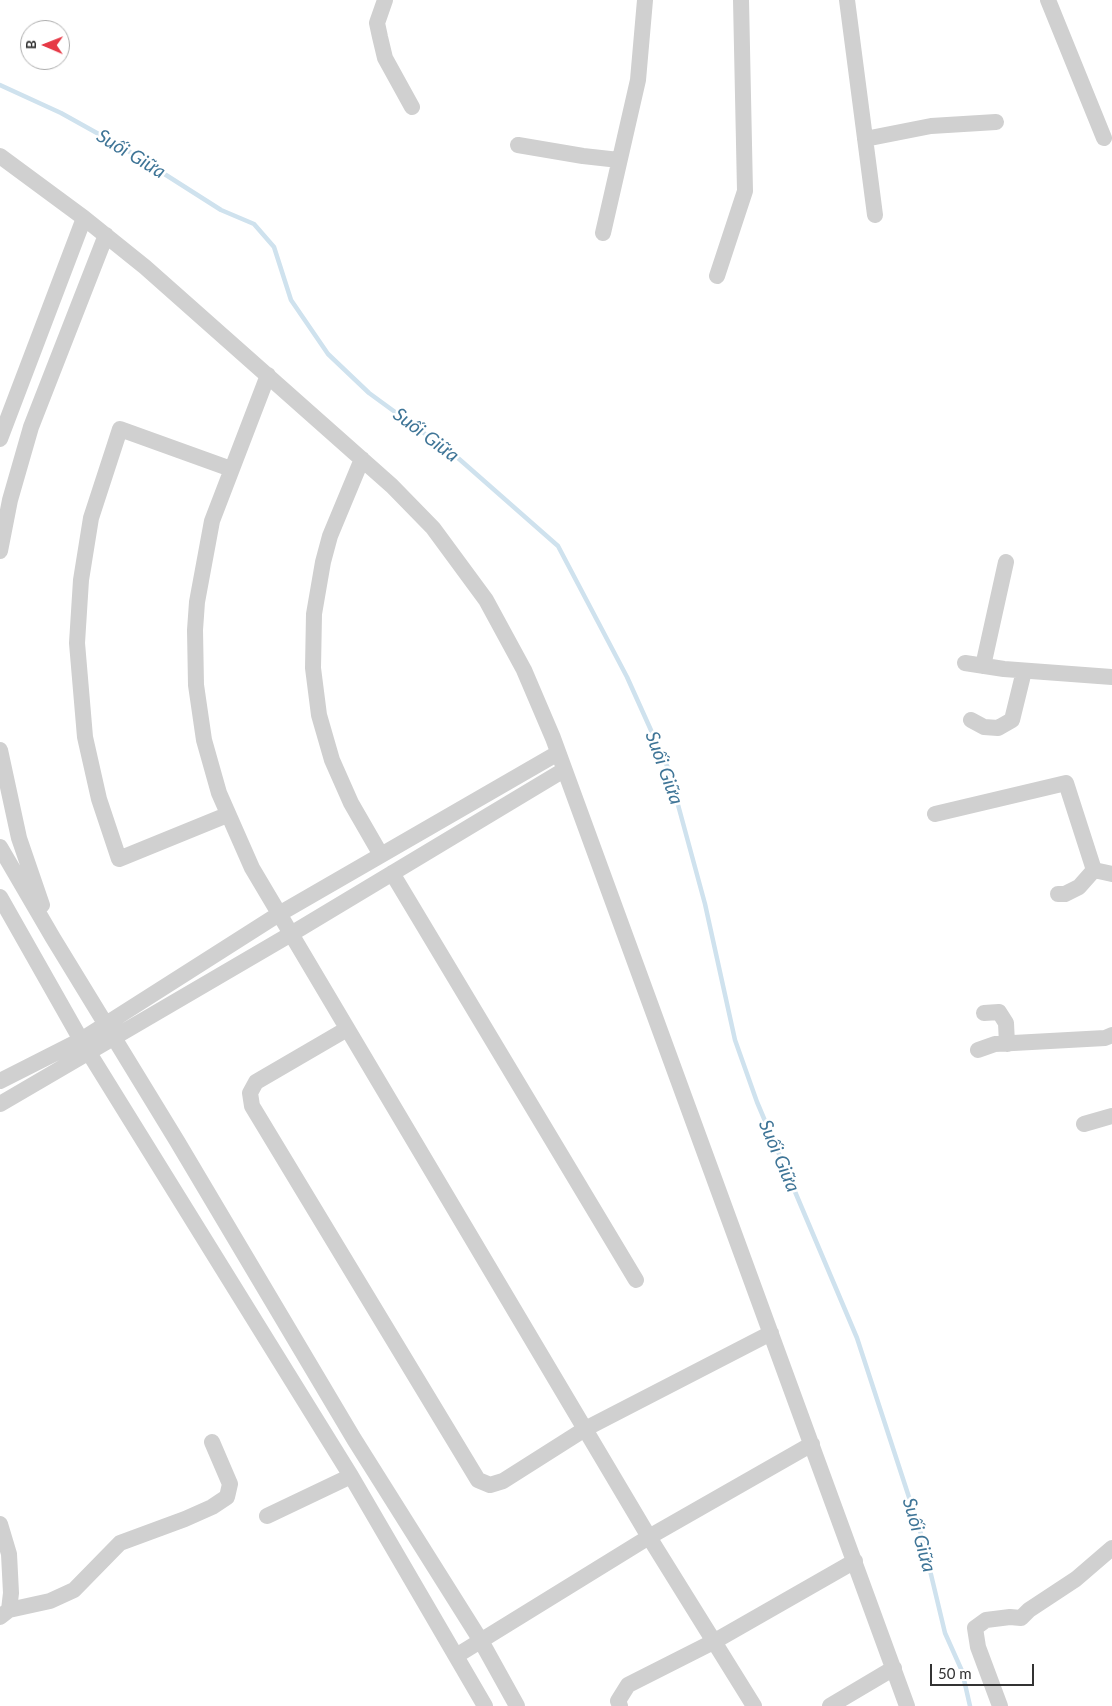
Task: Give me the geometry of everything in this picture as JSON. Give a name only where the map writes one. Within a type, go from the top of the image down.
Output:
[{"type":"street","points":[[385,0],[377,23],[385,58],[412,107]]},
{"type":"street","points":[[603,232],[638,80],[645,0]]},
{"type":"street","points":[[717,276],[745,191],[741,0]]},
{"type":"street","points":[[847,0],[875,215]]},
{"type":"street","points":[[1048,0],[1104,138]]},
{"type":"street","points":[[865,139],[926,126],[996,122]]},
{"type":"street","points":[[518,145],[619,160]]},
{"type":"street","points":[[0,156],[106,235],[174,291],[362,459],[420,514],[470,575],[491,608],[520,663],[558,754],[907,1706]]},
{"type":"street","points":[[0,439],[84,218]]},
{"type":"street","points":[[0,551],[10,500],[25,445],[106,235]]},
{"type":"street","points":[[268,376],[215,512],[206,548],[195,630],[196,685],[199,713],[211,766],[227,815],[248,860],[347,1029],[649,1537],[754,1706]]},
{"type":"street","points":[[227,815],[119,859],[99,799],[85,738],[77,643],[81,580],[91,518],[120,428],[231,469]]},
{"type":"street","points":[[362,459],[336,519],[323,562],[314,614],[313,668],[319,714],[332,760],[351,803],[381,855]]},
{"type":"street","points":[[983,666],[1006,562]]},
{"type":"street","points":[[965,663],[1024,671],[1112,677]]},
{"type":"street","points":[[971,720],[984,727],[998,728],[1012,720],[1024,671]]},
{"type":"street","points":[[0,750],[19,838],[52,938]]},
{"type":"street","points":[[0,1104],[110,1031],[279,914],[558,754]]},
{"type":"street","points":[[110,1031],[292,934],[564,770]]},
{"type":"street","points":[[935,814],[1066,782],[1094,870]]},
{"type":"street","points":[[0,847],[52,938],[110,1031],[354,1438],[481,1641],[517,1706]]},
{"type":"street","points":[[1094,870],[1112,874]]},
{"type":"street","points":[[1058,894],[1065,894],[1079,888],[1094,870]]},
{"type":"street","points":[[392,873],[636,1280]]},
{"type":"street","points":[[0,897],[86,1047],[351,1476],[485,1706]]},
{"type":"street","points":[[984,1012],[999,1012],[1006,1023],[1007,1044]]},
{"type":"street","points":[[347,1029],[256,1082],[250,1093],[252,1106],[478,1480],[490,1484],[503,1481],[585,1429],[771,1333]]},
{"type":"street","points":[[978,1050],[995,1044],[1105,1038],[1112,1035]]},
{"type":"street","points":[[0,1081],[86,1047]]},
{"type":"street","points":[[1084,1124],[1112,1116]]},
{"type":"street","points":[[0,1524],[9,1554],[5,1614],[50,1601],[74,1590],[120,1543],[185,1519],[212,1507],[227,1497],[230,1484],[212,1442]]},
{"type":"street","points":[[456,1656],[649,1537],[812,1444]]},
{"type":"street","points":[[267,1516],[351,1476]]},
{"type":"street","points":[[1000,1706],[978,1647],[975,1628],[978,1623],[1000,1618],[1021,1618],[1029,1610],[1076,1579],[1112,1548]]},
{"type":"street","points":[[620,1706],[618,1701],[628,1685],[714,1641],[855,1561]]},
{"type":"street","points":[[830,1706],[894,1668]]},
{"type":"waterway","name":"Suối Giữa","points":[[0,85],[61,113],[122,147],[221,210],[254,224],[274,247],[291,300],[328,354],[369,393],[458,458],[558,546],[627,677],[668,768],[705,904],[735,1040],[757,1102],[857,1338],[922,1537],[945,1633],[962,1671],[970,1706]]}]
